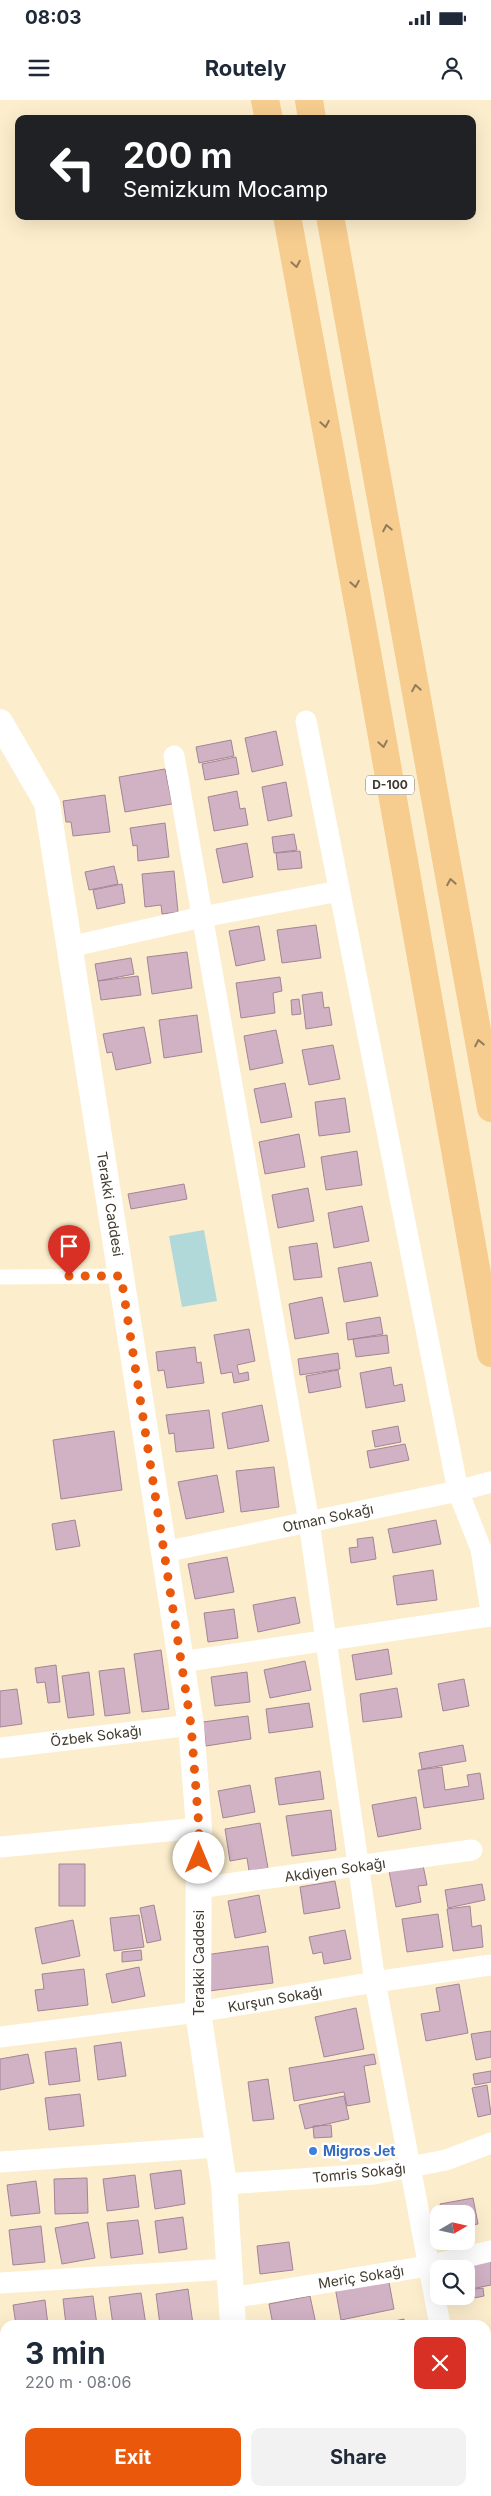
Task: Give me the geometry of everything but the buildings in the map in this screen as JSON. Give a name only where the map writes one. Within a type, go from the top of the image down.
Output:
[{"type":"highway","points":[[265,100],[268,115]]},
{"type":"highway","points":[[309,100],[311,115]]},
{"type":"highway","name":"D-100","points":[[288,220],[367,652],[491,1353]]},
{"type":"highway","name":"D-100","points":[[331,220],[491,1108]]},
{"type":"street","points":[[306,721],[458,1491],[481,1550],[491,1610]]},
{"type":"street","name":"Terakki Caddesi","points":[[0,722],[47,803],[191,1725],[199,1828],[198,2012],[224,2184],[233,2320]]},
{"type":"street","points":[[174,756],[309,1522],[375,1982],[439,2320]]},
{"type":"street","points":[[70,947],[202,917],[339,891]]},
{"type":"street","points":[[0,1277],[121,1276]]},
{"type":"street","name":"Otman Sokağı","points":[[164,1552],[458,1491],[491,1482]]},
{"type":"street","points":[[181,1662],[491,1616]]},
{"type":"street","name":"Özbek Sokağı","points":[[0,1748],[191,1725]]},
{"type":"street","points":[[0,1847],[199,1828]]},
{"type":"street","name":"Akdiyen Sokağı","points":[[198,1888],[472,1850]]},
{"type":"street","name":"Kurşun Sokağı","points":[[0,2037],[198,2012],[375,1982],[491,1965]]},
{"type":"street","name":"Tomris Sokağı","points":[[224,2184],[335,2178],[411,2168],[446,2160],[491,2143]]},
{"type":"street","points":[[0,2162],[219,2147]]},
{"type":"street","name":"Meriç Sokağı","points":[[231,2298],[428,2266],[491,2251]]},
{"type":"street","points":[[0,2283],[228,2269]]},
{"type":"water","points":[[204,1230],[217,1301],[182,1307],[169,1236]]},
{"type":"place","name":"Migros Jet","points":[[313,2151]]},
{"type":"route","points":[[69,1276],[121,1276],[191,1725],[199,1828],[199,1858]]}]
